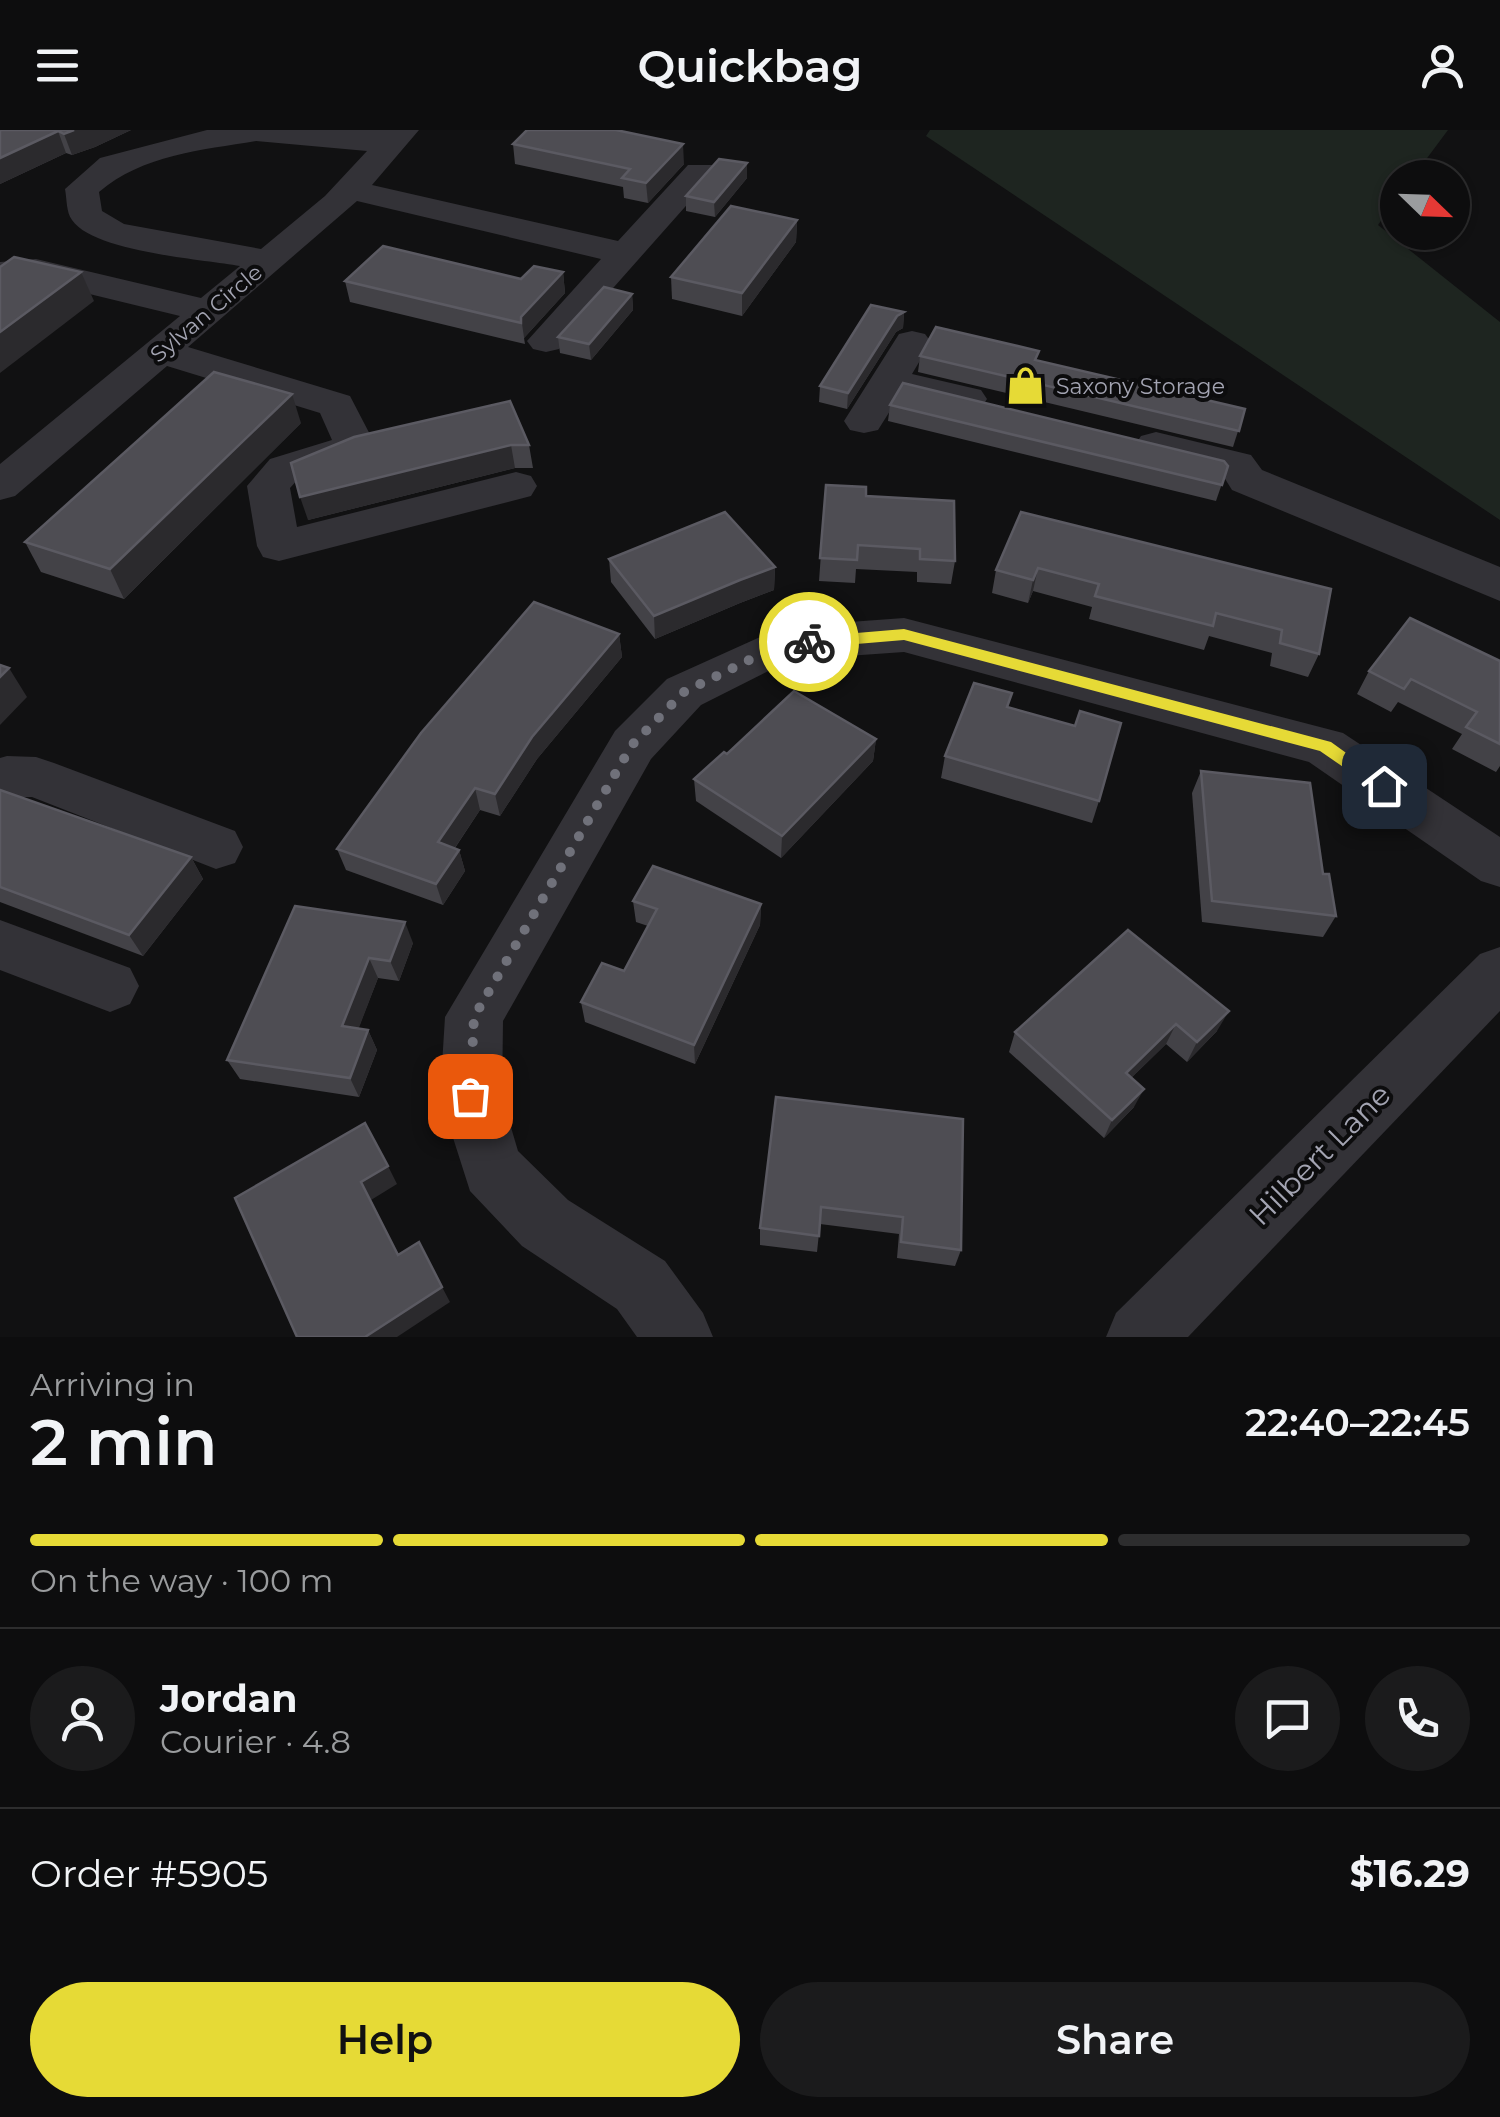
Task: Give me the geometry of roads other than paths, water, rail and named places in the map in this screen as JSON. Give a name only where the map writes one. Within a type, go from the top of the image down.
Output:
[{"type":"street","points":[[268,261],[114,233],[86,216],[82,189],[111,165],[190,142],[272,131],[397,136]]},
{"type":"street","name":"Sylvan Circle","points":[[0,486],[350,189],[397,136]]},
{"type":"street","points":[[546,341],[700,172]]},
{"type":"street","points":[[350,189],[460,218],[627,254]]},
{"type":"street","points":[[0,273],[36,270],[207,311]]},
{"type":"street","points":[[864,420],[912,342]]},
{"type":"street","points":[[160,351],[336,405],[372,442],[285,468],[268,486],[279,546],[516,486]]},
{"type":"street","points":[[888,380],[1004,408]]},
{"type":"street","points":[[1120,436],[1236,464],[1248,480],[1500,585]]},
{"type":"street","points":[[679,1337],[641,1285],[544,1223],[492,1169],[470,1096],[474,1017],[632,745],[684,692],[782,644],[904,634],[1325,746],[1500,865]]},
{"type":"street","points":[[0,784],[8,776],[36,777],[216,847]]},
{"type":"street","points":[[0,945],[110,986]]},
{"type":"street","name":"Hilbert Lane","points":[[1140,1337],[1500,972]]},
{"type":"place","name":"Saxony Storage","points":[[1026,386]]}]
